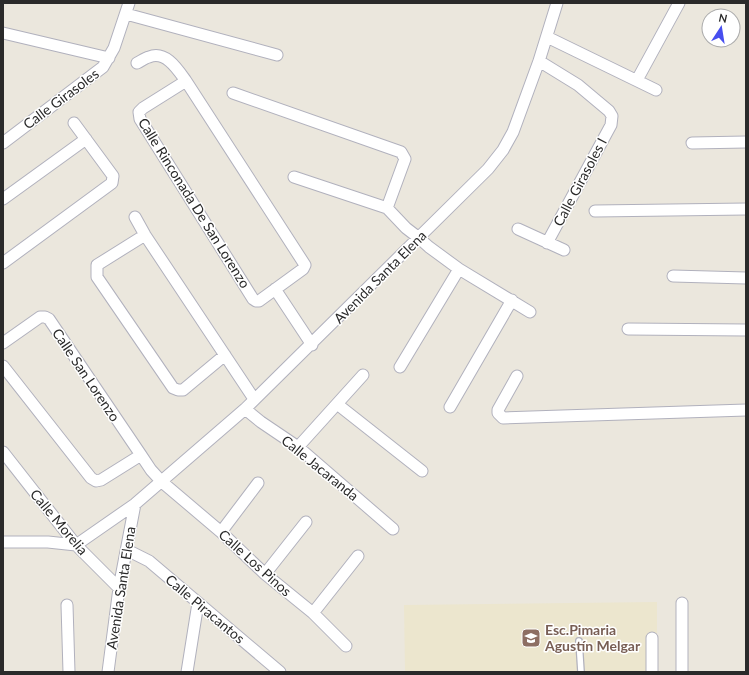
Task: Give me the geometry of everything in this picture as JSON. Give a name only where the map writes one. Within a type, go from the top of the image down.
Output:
[{"type":"street","name":"Avenida Santa Elena","points":[[76,545],[135,504],[245,409],[312,345],[488,169],[503,150],[513,132],[539,61],[557,3]]},
{"type":"street","points":[[637,80],[679,3]]},
{"type":"street","points":[[127,8],[277,55]]},
{"type":"street","name":"Calle Girasoles","points":[[3,143],[103,67],[109,58],[127,8]]},
{"type":"street","points":[[3,34],[109,58]]},
{"type":"street","points":[[547,37],[656,90]]},
{"type":"street","name":"Calle Rinconada De San Lorenzo","points":[[137,63],[149,56],[156,55],[164,57],[175,65],[186,82],[304,265],[303,270],[259,301],[253,299],[140,119],[139,112],[143,108],[186,82]]},
{"type":"street","name":"Calle Girasoles I","points":[[539,61],[578,85],[609,111],[612,116],[612,121],[547,242]]},
{"type":"street","points":[[233,93],[401,152],[405,159],[388,208]]},
{"type":"street","points":[[3,262],[112,183],[113,176],[74,123]]},
{"type":"street","points":[[3,200],[86,139]]},
{"type":"street","points":[[692,142],[746,142]]},
{"type":"street","points":[[294,177],[388,208],[406,228],[458,269],[530,312]]},
{"type":"street","points":[[595,211],[746,209]]},
{"type":"street","points":[[135,217],[145,235],[254,399]]},
{"type":"street","name":"Calle Girasoles I","points":[[518,229],[564,250]]},
{"type":"street","points":[[145,235],[98,265],[97,277],[173,388],[183,390],[225,356]]},
{"type":"street","points":[[400,367],[458,269]]},
{"type":"street","points":[[673,276],[746,278]]},
{"type":"street","points":[[275,289],[312,345]]},
{"type":"street","points":[[450,407],[512,300]]},
{"type":"street","name":"Calle San Lorenzo","points":[[3,343],[40,317],[49,319],[141,456],[162,482]]},
{"type":"street","points":[[628,329],[746,330]]},
{"type":"street","points":[[3,366],[91,478],[96,481],[101,480],[141,456]]},
{"type":"street","points":[[298,447],[363,375]]},
{"type":"street","points":[[517,376],[498,410],[498,413],[503,418],[746,410]]},
{"type":"street","points":[[337,404],[422,471]]},
{"type":"street","name":"Calle Jacaranda","points":[[245,409],[261,422],[298,447],[393,528]]},
{"type":"street","name":"Calle Morelia","points":[[3,452],[76,545],[119,588]]},
{"type":"street","name":"Calle Los Pinos","points":[[162,482],[221,532],[265,574],[312,613],[346,646]]},
{"type":"street","points":[[221,532],[258,482]]},
{"type":"street","name":"Avenida Santa Elena","points":[[108,672],[119,588],[135,504]]},
{"type":"street","points":[[265,574],[306,522]]},
{"type":"street","points":[[3,542],[48,542],[76,545]]},
{"type":"street","name":"Calle Piracantos","points":[[127,550],[149,562],[280,672]]},
{"type":"street","points":[[312,613],[358,556]]},
{"type":"street","points":[[187,672],[198,603]]},
{"type":"street","points":[[682,603],[682,672]]},
{"type":"street","points":[[67,605],[69,672]]},
{"type":"street","points":[[652,638],[652,672]]},
{"type":"lane","points":[[579,641],[581,672]]},
{"type":"shaded area","name":"Esc.Pimaria Agustín Melgar","points":[[657,602],[657,672],[405,672],[404,605]]},
{"type":"place","name":"Esc.Pimaria Agustín Melgar","points":[[531,638]]}]
